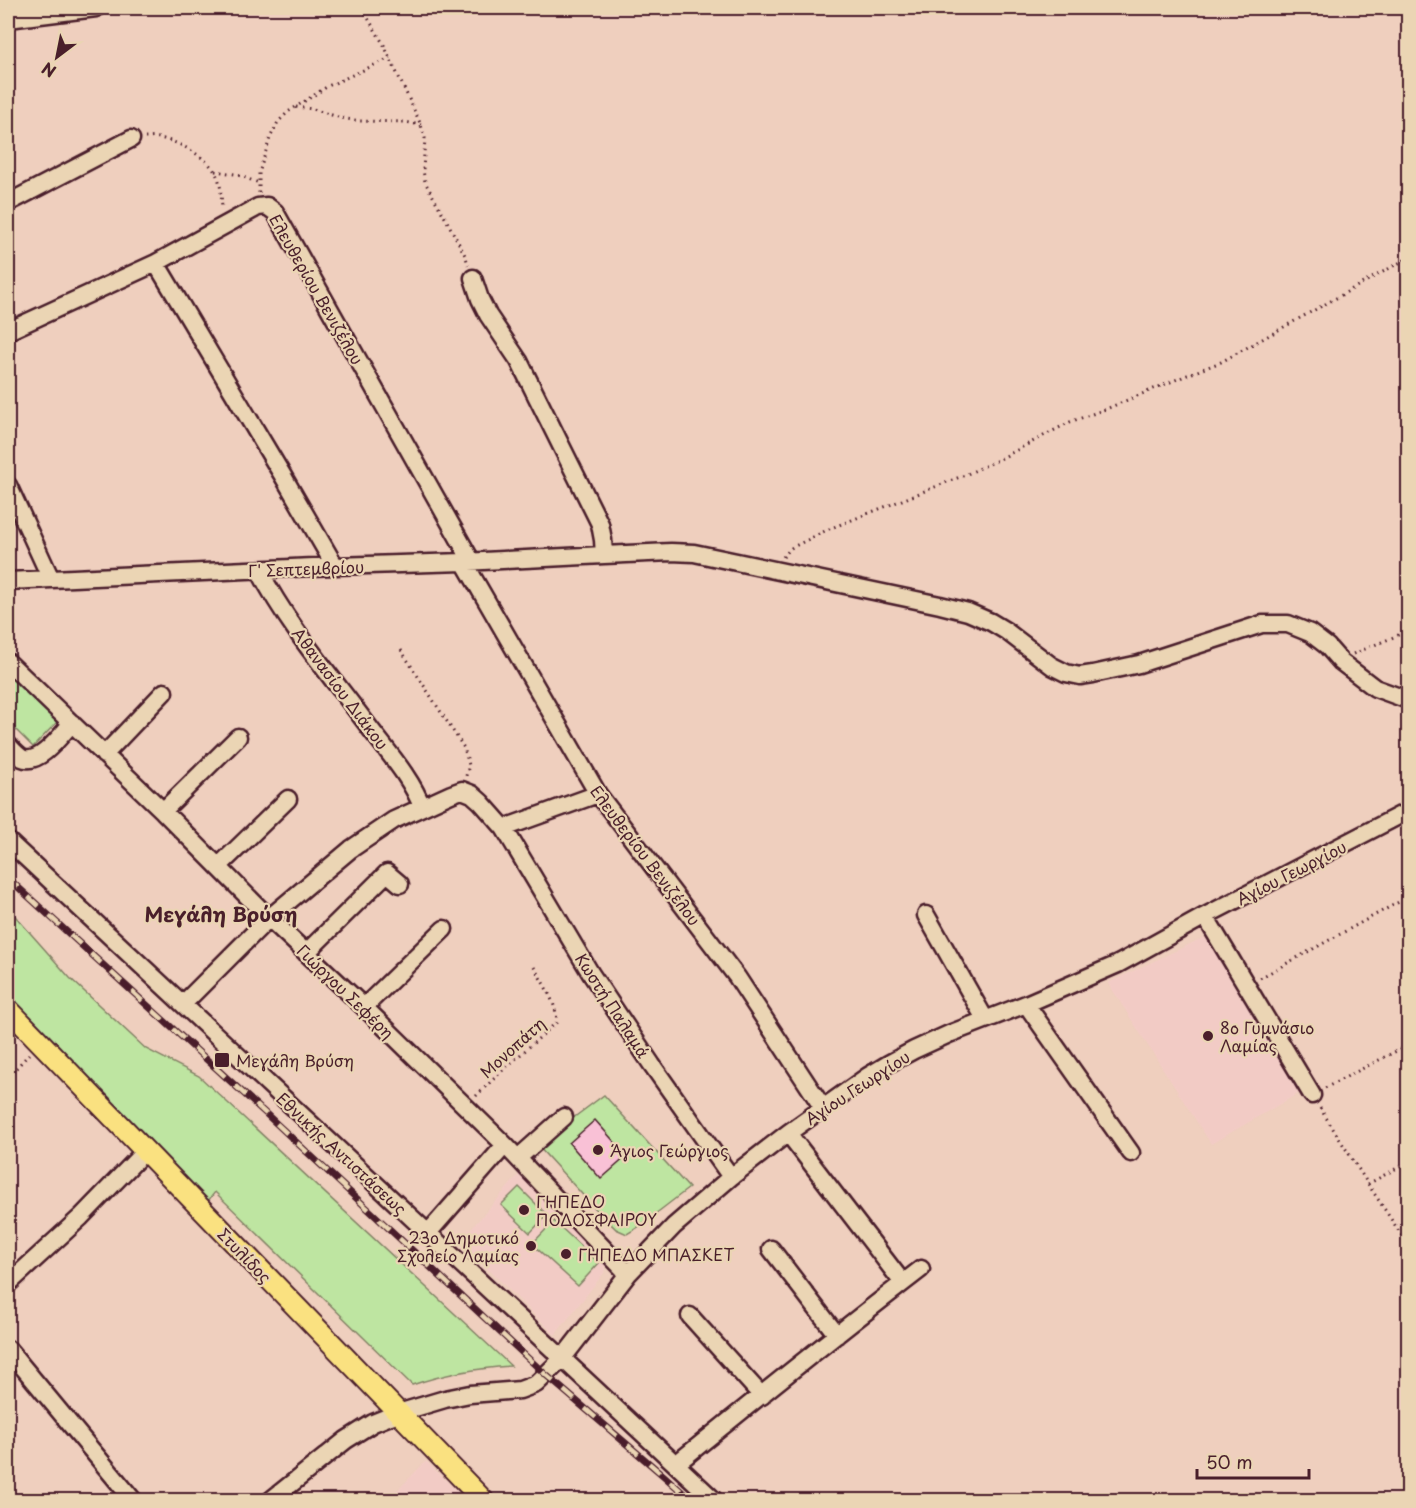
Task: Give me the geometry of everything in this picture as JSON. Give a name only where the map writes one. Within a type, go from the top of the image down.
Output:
[{"type":"main road","name":"Στυλίδος","points":[[8,1009],[483,1500]]},
{"type":"street","points":[[8,18],[96,8]]},
{"type":"street","points":[[8,203],[131,139]]},
{"type":"street","name":"Ελευθερίου Βενιζέλου","points":[[8,331],[156,263],[258,207],[267,206],[275,212],[598,794],[737,977],[823,1108]]},
{"type":"street","points":[[156,263],[284,476],[335,566]]},
{"type":"street","points":[[473,278],[488,315],[519,361],[600,524],[604,555]]},
{"type":"street","points":[[8,485],[51,579]]},
{"type":"street","name":"Γ' Σεπτεμβρίου","points":[[8,581],[671,552],[694,553],[968,612],[1006,631],[1052,666],[1066,673],[1080,676],[1139,664],[1262,624],[1288,624],[1310,633],[1327,646],[1341,662],[1376,688],[1408,700]]},
{"type":"street","name":"Αθανασίου Διάκου","points":[[259,570],[272,596],[389,753],[417,794],[422,807]]},
{"type":"street","name":"Γιώργου Σεφέρη","points":[[8,662],[163,811],[269,918],[466,1106],[628,1274]]},
{"type":"street","points":[[104,755],[164,692]]},
{"type":"street","points":[[8,745],[21,757],[30,760],[40,756],[72,723]]},
{"type":"street","points":[[163,811],[238,737]]},
{"type":"street","points":[[183,1004],[269,918],[330,865],[394,820],[462,790]]},
{"type":"street","name":"Κωστή Παλαμά","points":[[462,790],[472,794],[481,802],[504,828],[591,974],[731,1177]]},
{"type":"street","points":[[504,828],[598,794]]},
{"type":"street","points":[[219,866],[288,799]]},
{"type":"street","name":"Αγίου Γεωργίου","points":[[271,1500],[346,1440],[373,1423],[435,1402],[481,1393],[529,1388],[536,1384],[562,1359],[628,1274],[674,1226],[731,1177],[788,1133],[888,1064],[985,1019],[1026,1004],[1118,964],[1205,916],[1408,811]]},
{"type":"street","name":"Εθνικής Αντιστάσεως","points":[[8,841],[714,1500]]},
{"type":"street","points":[[306,953],[387,873],[400,884]]},
{"type":"street","points":[[926,915],[985,1019]]},
{"type":"street","points":[[1205,916],[1312,1095]]},
{"type":"street","points":[[364,1007],[444,929]]},
{"type":"street","points":[[1026,1004],[1131,1153]]},
{"type":"street","points":[[518,1158],[564,1117]]},
{"type":"street","points":[[788,1133],[903,1283]]},
{"type":"street","points":[[428,1233],[505,1145]]},
{"type":"street","points":[[8,1284],[81,1216],[145,1150]]},
{"type":"street","points":[[771,1249],[837,1335]]},
{"type":"street","points":[[676,1464],[921,1269]]},
{"type":"street","points":[[690,1316],[762,1396]]},
{"type":"street","points":[[8,1349],[133,1500]]},
{"type":"path","points":[[363,8],[384,45],[421,125],[425,138],[423,170],[425,182],[466,257],[473,278]]},
{"type":"path","points":[[258,207],[259,173],[270,138],[278,122],[288,112],[328,86],[390,58]]},
{"type":"path","points":[[296,107],[314,109],[341,118],[360,121],[405,122],[421,125]]},
{"type":"path","points":[[131,139],[158,138],[185,147],[202,157],[215,171],[222,192],[222,207],[226,225]]},
{"type":"path","points":[[215,171],[235,174],[259,183]]},
{"type":"path","points":[[772,569],[791,548],[829,529],[998,460],[1070,422],[1221,362],[1408,258]]},
{"type":"path","points":[[1341,662],[1358,652],[1408,631]]},
{"type":"path","points":[[401,650],[464,748],[469,765],[462,790]]},
{"type":"path","points":[[1246,985],[1408,897]]},
{"type":"path","name":"Μονοπάτη","points":[[466,1106],[556,1023],[556,1011],[534,967]]},
{"type":"path","points":[[8,1077],[40,1042]]},
{"type":"path","points":[[1408,1045],[1312,1095],[1408,1245]]},
{"type":"path","points":[[1368,1185],[1408,1162]]},
{"type":"shaded area","name":"8ο Γυμνάσιο Λαμίας","points":[[1211,934],[1306,1089],[1211,1144],[1108,983]]},
{"type":"shaded area","name":"23ο Δημοτικό Σχολείο Λαμίας","points":[[524,1169],[606,1260],[604,1273],[555,1335],[460,1241]]},
{"type":"shaded area","points":[[426,1461],[466,1500],[388,1500]]},
{"type":"green space","points":[[8,674],[57,722],[33,747],[8,722]]},
{"type":"green space","points":[[8,908],[70,978],[146,1049],[199,1076],[511,1366],[461,1372],[412,1385],[215,1192],[208,1201],[128,1125],[8,1003]]},
{"type":"green space","points":[[604,1095],[689,1188],[627,1234],[616,1229],[537,1145]]},
{"type":"green space","name":"ΓΗΠΕΔΟ ΠΟΔΟΣΦΑΙΡΟΥ","points":[[519,1187],[547,1215],[530,1233],[501,1205]]},
{"type":"green space","name":"ΓΗΠΕΔΟ ΜΠΑΣΚΕΤ","points":[[554,1221],[599,1263],[578,1286],[532,1244]]},
{"type":"building","name":"Άγιος Γεώργιος","points":[[595,1120],[627,1156],[601,1179],[569,1143]]},
{"type":"railway","points":[[8,878],[264,1112],[546,1375],[691,1500]]},
{"type":"place","name":"8ο Γυμνάσιο Λαμίας","points":[[1208,1036]]},
{"type":"place","name":"Μεγάλη Βρύση","points":[[222,1060]]},
{"type":"place","name":"Άγιος Γεώργιος","points":[[598,1150]]},
{"type":"place","name":"ΓΗΠΕΔΟ ΠΟΔΟΣΦΑΙΡΟΥ","points":[[524,1210]]},
{"type":"place","name":"23ο Δημοτικό Σχολείο Λαμίας","points":[[531,1246]]},
{"type":"place","name":"ΓΗΠΕΔΟ ΜΠΑΣΚΕΤ","points":[[566,1254]]},
{"type":"district","name":"Μεγάλη Βρύση","points":[[221,914]]}]
